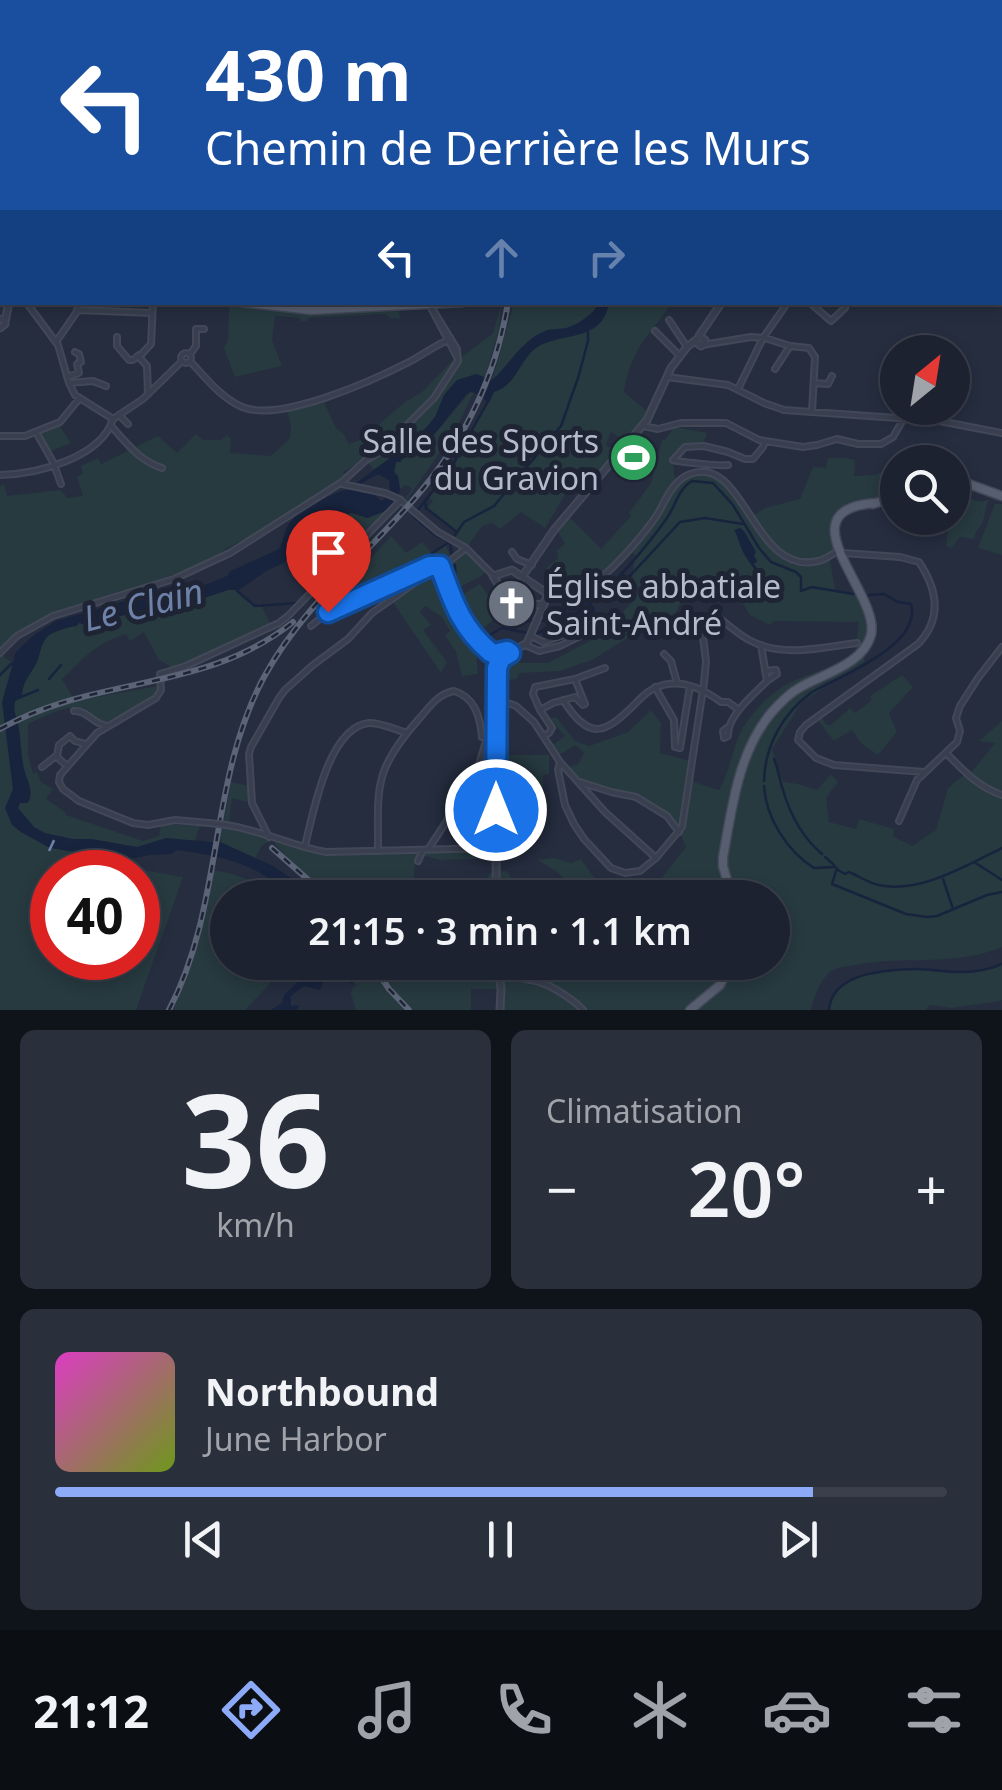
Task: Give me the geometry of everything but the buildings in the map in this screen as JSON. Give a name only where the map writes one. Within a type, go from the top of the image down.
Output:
[{"type":"main road","points":[[268,305],[311,310],[432,306]]},
{"type":"main road","points":[[302,305],[330,305]]},
{"type":"main road","points":[[970,484],[1002,496]]},
{"type":"main road","points":[[726,880],[723,856],[736,787],[764,722],[799,687],[850,661],[866,646],[872,623],[838,550],[836,526],[843,512],[856,505],[880,502]]},
{"type":"main road","points":[[690,1010],[723,980]]},
{"type":"street","points":[[28,305],[56,342],[68,380],[79,399],[113,419]]},
{"type":"street","points":[[56,342],[79,305]]},
{"type":"street","points":[[117,337],[117,346],[129,360],[139,355],[151,344],[153,305]]},
{"type":"street","points":[[521,574],[532,566],[554,530],[643,426],[680,356],[699,341],[720,305]]},
{"type":"street","points":[[738,389],[763,338],[786,305]]},
{"type":"street","points":[[813,305],[832,321],[844,308]]},
{"type":"street","points":[[432,306],[457,354],[455,366]]},
{"type":"street","points":[[77,310],[152,313]]},
{"type":"street","points":[[669,320],[674,328],[699,341],[763,338],[808,348],[814,354],[812,413]]},
{"type":"street","points":[[190,358],[196,346],[196,329],[204,329]]},
{"type":"street","points":[[655,331],[680,356]]},
{"type":"street","points":[[445,332],[457,338],[455,346]]},
{"type":"street","points":[[0,475],[54,464],[91,450],[105,436],[113,419],[148,394],[182,361],[183,354],[229,400],[264,411],[304,405],[343,390],[410,362],[447,340]]},
{"type":"street","points":[[0,653],[17,636],[43,621],[184,574],[252,540],[347,478],[383,450],[434,398],[459,356],[447,340]]},
{"type":"street","points":[[776,369],[790,346]]},
{"type":"street","points":[[68,380],[78,373],[77,364],[81,362],[76,352]]},
{"type":"street","points":[[139,355],[147,369],[148,394]]},
{"type":"street","points":[[783,358],[790,362]]},
{"type":"street","points":[[814,384],[828,384],[832,376]]},
{"type":"street","points":[[667,377],[738,389],[775,408],[880,417]]},
{"type":"street","points":[[68,380],[106,386]]},
{"type":"street","points":[[0,436],[22,436],[60,422],[79,399]]},
{"type":"street","points":[[119,414],[128,424]]},
{"type":"street","points":[[643,426],[658,429],[681,423],[726,423],[755,438],[796,447],[817,446],[840,438],[858,444],[881,444],[895,435],[900,425]]},
{"type":"street","points":[[964,425],[1002,433]]},
{"type":"street","points":[[111,426],[134,452],[162,468]]},
{"type":"street","points":[[36,432],[61,484]]},
{"type":"street","points":[[728,466],[674,460],[685,447],[696,445],[753,460],[765,441]]},
{"type":"street","points":[[494,575],[509,570],[549,595],[570,599],[584,596],[612,570],[654,519],[674,485],[697,472],[715,474],[742,503],[765,538],[799,562],[815,562],[838,550],[919,562],[936,602],[931,628],[918,644],[816,717],[798,737],[808,752],[826,763],[924,772]]},
{"type":"street","points":[[347,478],[355,487]]},
{"type":"street","points":[[338,484],[400,499],[438,532],[466,548],[494,575],[502,592],[513,596],[521,606]]},
{"type":"street","points":[[400,499],[288,616],[198,661],[160,674],[161,690],[156,698],[106,726],[86,744],[60,775],[61,786],[92,807],[141,825],[175,820],[226,825],[305,848],[341,852],[492,848]]},
{"type":"street","points":[[270,836],[252,804],[249,754],[279,698],[348,639],[372,613],[466,548]]},
{"type":"street","points":[[512,552],[532,566]]},
{"type":"street","points":[[311,626],[332,609],[430,566],[440,566]]},
{"type":"street","points":[[440,566],[456,611],[469,630],[490,652],[510,653]]},
{"type":"street","points":[[496,880],[492,848],[498,664],[501,658],[525,645],[549,595]]},
{"type":"street","points":[[501,615],[521,606],[544,604]]},
{"type":"street","points":[[560,762],[558,770],[569,814],[584,839],[611,868],[636,873],[679,832],[685,815],[706,668],[702,625],[711,614],[748,640],[773,649],[857,644]]},
{"type":"street","points":[[525,645],[539,651],[560,646],[605,624]]},
{"type":"street","points":[[531,636],[543,642],[564,636]]},
{"type":"street","points":[[760,645],[767,682]]},
{"type":"street","points":[[898,821],[917,780],[960,736],[956,718],[960,706],[1002,647]]},
{"type":"street","points":[[664,654],[677,683]]},
{"type":"street","points":[[545,735],[552,728],[533,696],[536,688],[575,680],[606,668]]},
{"type":"street","points":[[727,728],[777,673],[774,669],[765,671]]},
{"type":"street","points":[[575,680],[584,704],[576,697]]},
{"type":"street","points":[[564,700],[584,726],[597,730],[610,725],[655,687],[677,683],[703,690],[740,710]]},
{"type":"street","points":[[655,687],[674,720],[675,747],[680,748],[690,686]]},
{"type":"street","points":[[378,852],[377,798],[388,761],[440,696],[454,691],[467,696],[480,716],[482,736],[487,739]]},
{"type":"street","points":[[540,710],[576,697],[580,691]]},
{"type":"street","points":[[497,699],[520,709],[605,812],[656,858]]},
{"type":"street","points":[[74,711],[82,711],[106,726]]},
{"type":"street","points":[[418,862],[475,778],[492,720],[497,716]]},
{"type":"street","points":[[674,720],[684,720]]},
{"type":"street","points":[[305,848],[324,770],[351,731],[368,723],[407,733]]},
{"type":"street","points":[[42,767],[69,736],[86,744]]},
{"type":"street","points":[[946,753],[965,768],[972,780],[1002,794]]},
{"type":"street","points":[[56,755],[67,766]]},
{"type":"street","points":[[578,782],[636,797],[667,816],[679,832]]},
{"type":"street","points":[[500,1010],[501,980]]},
{"type":"street","points":[[530,980],[543,983],[583,1010]]},
{"type":"shaded area","points":[[513,305],[670,305],[638,350],[625,385],[624,392],[648,412],[626,442],[611,432],[606,445],[617,453],[587,489],[573,481],[545,528],[521,512],[500,529],[492,523],[482,526],[468,546],[456,537],[458,532],[427,508],[433,501],[428,496],[456,457],[486,402]]},
{"type":"shaded area","points":[[229,306],[296,313],[399,311],[400,318],[385,314],[308,318],[301,322],[300,318],[275,316],[272,340],[282,366],[235,377],[224,348],[228,340]]},
{"type":"shaded area","points":[[501,306],[499,329],[485,377],[459,386],[427,427],[374,470],[365,459],[253,538],[225,549],[225,553],[185,573],[49,616],[13,640],[2,655],[15,665],[26,647],[58,627],[229,585],[254,606],[262,607],[271,625],[173,668],[159,660],[144,632],[130,641],[126,634],[115,638],[91,652],[62,679],[75,701],[158,686],[152,699],[105,723],[78,707],[28,724],[28,755],[33,774],[37,772],[41,782],[53,789],[46,799],[66,815],[143,841],[159,836],[161,824],[200,826],[195,840],[159,850],[30,850],[30,980],[147,980],[136,1010],[0,1010],[0,486],[4,484],[7,496],[60,490],[68,498],[83,496],[77,477],[83,473],[81,466],[98,458],[101,464],[158,436],[177,453],[196,434],[203,440],[221,440],[227,435],[231,439],[230,453],[270,456],[289,437],[287,412],[324,402],[349,444],[362,439],[422,392],[454,359],[493,333]]},
{"type":"shaded area","points":[[474,392],[456,429],[406,501],[412,488],[406,485],[400,489],[394,472],[396,462],[428,442]]},
{"type":"shaded area","points":[[59,425],[71,443],[49,452],[39,433]]},
{"type":"shaded area","points":[[674,427],[707,433],[703,444],[676,452],[676,481],[698,471],[715,474],[730,485],[754,515],[800,499],[813,467],[826,468],[828,458],[855,460],[854,476],[880,473],[880,497],[857,501],[842,509],[837,517],[833,550],[827,555],[835,590],[856,593],[864,613],[864,662],[802,702],[772,749],[783,782],[817,790],[831,774],[838,782],[826,798],[829,822],[856,829],[859,819],[894,829],[893,836],[912,846],[936,830],[948,788],[970,774],[995,743],[979,741],[1002,721],[1002,947],[967,957],[874,962],[835,969],[821,983],[811,1010],[503,1010],[503,989],[471,989],[471,1010],[414,1010],[387,980],[790,980],[790,880],[660,880],[686,847],[675,823],[636,797],[579,780],[567,768],[578,764],[584,753],[576,745],[557,756],[550,747],[565,736],[550,719],[556,717],[575,741],[589,746],[628,732],[651,710],[661,723],[660,753],[694,762],[691,781],[719,790],[750,717],[791,682],[855,653],[859,622],[774,621],[770,625],[750,615],[727,578],[708,581],[683,599],[675,616],[639,631],[592,660],[560,671],[520,673],[516,679],[505,680],[507,663],[548,663],[614,628],[612,623],[636,598],[640,588],[632,581],[635,555],[628,548],[590,586],[571,577],[558,582],[551,577],[547,580],[550,574],[546,568],[558,559],[557,550],[565,544],[557,530],[568,516],[601,549],[631,516],[629,513],[651,483],[665,440]]},
{"type":"shaded area","points":[[970,499],[989,500],[974,539],[960,537],[952,548],[946,546],[948,535],[970,535]]},
{"type":"shaded area","points":[[995,504],[1002,504],[1002,555],[978,548]]},
{"type":"shaded area","points":[[390,509],[322,576],[300,529],[317,519],[352,513],[367,518]]},
{"type":"shaded area","points":[[391,536],[406,553],[422,542],[432,553],[446,545],[450,556],[409,574],[403,569],[356,587],[354,577]]},
{"type":"shaded area","points":[[466,552],[487,571],[457,589],[454,561]]},
{"type":"shaded area","points":[[438,568],[460,618],[479,644],[478,674],[462,676],[456,652],[445,635],[450,631],[441,616],[425,606],[420,612],[431,625],[423,630],[447,662],[441,673],[392,601]]},
{"type":"shaded area","points":[[480,584],[501,614],[482,629],[460,596]]},
{"type":"shaded area","points":[[902,675],[913,687],[889,713],[897,732],[878,755],[862,744],[852,730],[834,741],[817,719],[821,716],[831,725],[850,708],[855,713],[872,700],[870,696]]},
{"type":"shaded area","points":[[504,755],[549,755],[549,774],[543,775],[543,798],[502,797]]},
{"type":"shaded area","points":[[231,782],[248,786],[251,803],[232,798],[229,822],[224,821]]},
{"type":"shaded area","points":[[223,828],[273,840],[262,845],[255,858],[222,843],[219,834]]},
{"type":"shaded area","points":[[274,843],[330,853],[419,853],[414,880],[312,880]]},
{"type":"shaded area","points":[[486,851],[493,858],[441,860],[425,856],[425,853]]},
{"type":"shaded area","points":[[555,858],[571,863],[581,859],[596,880],[566,880],[537,860]]},
{"type":"shaded area","points":[[214,870],[249,880],[212,880]]},
{"type":"shaded area","points":[[493,871],[506,871],[511,880],[484,880]]},
{"type":"shaded area","points":[[160,873],[183,877],[160,942]]},
{"type":"shaded area","points":[[210,891],[210,980],[272,980],[245,1010],[173,1010]]},
{"type":"shaded area","points":[[1002,965],[1000,1001],[951,1008],[930,1005],[926,1010],[830,1010],[829,1004],[839,989],[860,976],[900,970],[964,972]]},
{"type":"shaded area","points":[[382,980],[406,1010],[356,1010],[351,994],[356,986],[349,982]]},
{"type":"water","name":"Le Clain","points":[[597,305],[608,305],[599,324],[591,330],[539,346],[508,384],[494,392],[489,403],[479,394],[467,394],[429,439],[396,462],[394,472],[400,489],[392,508],[368,518],[352,513],[317,519],[298,531],[285,562],[239,590],[88,626],[79,623],[53,633],[44,642],[14,706],[30,791],[28,803],[20,803],[18,808],[34,827],[73,839],[137,847],[166,838],[222,843],[294,880],[271,880],[224,859],[177,850],[160,854],[160,850],[50,848],[12,825],[5,808],[13,789],[2,702],[16,652],[34,635],[56,621],[149,594],[208,584],[279,549],[288,525],[299,514],[328,497],[353,489],[427,427],[457,380],[476,374],[492,380],[537,335],[573,325]],"holes":[[[378,474],[389,480],[385,499],[381,501],[374,494],[355,490]]]},
{"type":"water","points":[[740,528],[756,552],[754,564],[758,574],[734,530]]},
{"type":"water","points":[[300,980],[324,980],[320,990],[304,986],[291,996],[291,1006],[299,1005],[297,1010],[271,1010],[282,1003],[284,995]]},
{"type":"waterway","points":[[455,535],[464,522],[494,506],[561,426],[578,378],[588,332]]},
{"type":"waterway","points":[[450,542],[413,516],[451,468],[487,403]]},
{"type":"waterway","points":[[534,634],[573,616],[625,571],[692,481],[713,483],[733,505],[771,562],[801,577],[801,591],[812,587],[859,595]]},
{"type":"waterway","points":[[425,502],[426,508],[457,532]]},
{"type":"waterway","points":[[623,575],[628,578],[680,522],[705,518],[743,524]]},
{"type":"waterway","points":[[450,542],[452,557]]},
{"type":"waterway","points":[[353,597],[352,592],[395,577],[448,543]]},
{"type":"waterway","points":[[455,565],[456,590],[467,614],[486,637],[502,628],[528,633]]},
{"type":"waterway","points":[[237,591],[255,606],[298,603]]},
{"type":"waterway","points":[[814,691],[877,657],[904,633],[911,619],[911,604],[884,594],[867,595]]},
{"type":"waterway","points":[[540,621],[586,615],[593,612],[591,605]]},
{"type":"waterway","points":[[515,630],[516,624],[534,620]]},
{"type":"waterway","points":[[0,675],[11,664],[24,661]]},
{"type":"waterway","points":[[49,679],[61,665]]},
{"type":"waterway","points":[[16,699],[38,690]]},
{"type":"waterway","points":[[764,781],[768,755],[778,731],[792,710],[812,692]]},
{"type":"waterway","points":[[774,759],[793,817],[822,854]]},
{"type":"waterway","points":[[764,786],[774,822],[795,853],[814,868],[835,867]]},
{"type":"waterway","points":[[838,870],[879,885],[911,885],[943,876],[1002,848]]},
{"type":"waterway","points":[[825,857],[834,865]]},
{"type":"waterway","points":[[974,862],[1002,880]]},
{"type":"waterway","points":[[837,868],[832,884],[906,914],[937,916],[1002,892]]},
{"type":"waterway","points":[[943,879],[953,909]]},
{"type":"waterway","points":[[829,1010],[832,997],[840,988],[862,976],[915,969],[973,972],[1002,964]]},
{"type":"ferry route","points":[[49,850],[57,834]]},
{"type":"railway","points":[[169,1010],[187,970],[199,928],[233,758],[264,677],[315,605],[415,498],[449,454],[486,382],[507,305]]},
{"type":"railway","points":[[0,729],[74,699],[223,661],[259,645],[293,622]]},
{"type":"railway","points":[[272,848],[308,880]]},
{"type":"railway","points":[[383,980],[409,1010]]},
{"type":"place","name":"Salle des Sports du Gravion","points":[[634,458]]},
{"type":"place","name":"Église abbatiale Saint-André","points":[[511,603]]},
{"type":"route","points":[[328,612],[430,566],[440,566],[456,611],[469,630],[490,652],[510,653],[501,658],[497,668],[496,810]]}]
